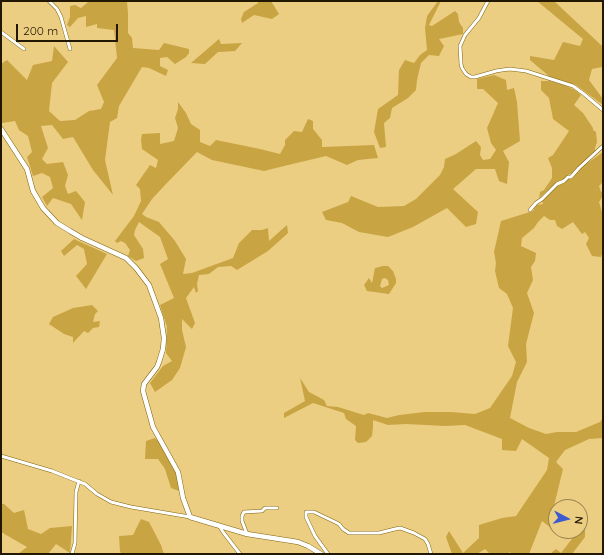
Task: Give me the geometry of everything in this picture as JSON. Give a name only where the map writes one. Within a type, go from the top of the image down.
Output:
[{"type":"street","points":[[49,1],[62,17],[70,49]]},
{"type":"street","points":[[488,1],[479,18],[465,35],[460,46],[461,64],[466,74],[471,77],[475,77],[510,69],[526,71],[573,86],[603,110]]},
{"type":"street","points":[[1,32],[24,49]]},
{"type":"street","points":[[1,129],[27,169],[33,191],[43,208],[57,222],[70,231],[126,258],[149,285],[161,318],[164,338],[163,349],[159,362],[144,386],[143,391],[152,427],[178,472],[183,498],[190,517]]},
{"type":"street","points":[[530,210],[557,184],[564,181],[568,177],[571,177],[603,146]]},
{"type":"street","points":[[1,456],[52,471],[85,484],[101,497],[111,502],[130,507],[190,517],[247,534],[298,542],[321,554]]},
{"type":"street","points":[[72,554],[75,543],[76,492],[79,482]]},
{"type":"street","points":[[247,534],[242,521],[244,512],[262,511],[265,508],[277,508]]},
{"type":"street","points":[[328,554],[315,536],[306,517],[306,512],[314,512],[335,522],[349,533],[379,534],[400,528],[403,529],[425,539],[431,554]]},
{"type":"street","points":[[220,526],[240,554]]},
{"type":"shaded area","points":[[88,1],[127,1],[128,33],[132,38],[133,48],[159,50],[164,43],[189,49],[189,53],[186,57],[175,64],[167,57],[160,58],[160,66],[168,70],[166,76],[149,68],[142,67],[119,106],[117,118],[110,122],[105,160],[113,195],[93,170],[73,137],[63,139],[52,125],[41,126],[48,148],[42,159],[47,164],[63,162],[68,175],[65,186],[68,194],[76,191],[85,202],[82,220],[71,204],[53,198],[47,206],[42,197],[53,188],[50,177],[42,173],[33,176],[27,157],[32,152],[28,136],[19,130],[15,121],[2,123],[1,64],[7,60],[27,80],[33,65],[52,61],[54,46],[68,62],[52,83],[49,111],[60,121],[75,120],[89,111],[101,109],[104,102],[97,85],[117,58],[114,30],[97,28],[97,24],[86,27],[86,16],[78,18],[70,27],[67,25],[70,17],[70,6],[75,5],[81,8]]},
{"type":"shaded area","points":[[258,1],[271,1],[279,14],[272,19],[254,15],[242,23],[241,19],[244,12],[258,3]]},
{"type":"shaded area","points":[[438,1],[441,1],[429,25],[432,26],[455,11],[458,14],[459,22],[463,28],[463,34],[439,39],[444,46],[439,56],[429,55],[421,63],[416,90],[408,98],[392,108],[390,118],[384,123],[386,147],[380,148],[374,132],[378,109],[398,95],[399,70],[405,60],[414,63],[420,55],[427,50],[425,28],[427,16]]},
{"type":"shaded area","points":[[537,1],[554,1],[603,46],[603,68],[592,69],[589,80],[603,99],[603,105],[576,85],[550,77],[530,60],[530,56],[554,60],[563,42],[580,46],[583,39]]},
{"type":"shaded area","points":[[219,39],[221,44],[242,43],[235,51],[218,52],[205,64],[191,63]]},
{"type":"shaded area","points":[[494,75],[506,80],[507,90],[514,88],[517,102],[520,141],[503,151],[509,162],[507,184],[499,181],[495,169],[476,169],[453,189],[478,212],[476,224],[466,227],[447,208],[413,227],[388,237],[359,232],[342,223],[326,220],[322,212],[348,202],[351,196],[378,207],[404,206],[416,199],[440,175],[444,167],[445,159],[476,141],[481,147],[480,155],[483,160],[490,159],[496,150],[491,143],[487,128],[498,103],[483,89],[477,89],[477,79]]},
{"type":"shaded area","points":[[541,81],[550,81],[564,85],[575,90],[581,95],[574,105],[583,113],[593,130],[596,132],[597,142],[595,152],[573,173],[556,183],[539,198],[540,192],[544,190],[552,178],[552,168],[548,158],[553,155],[569,131],[553,119],[549,98],[541,90]]},
{"type":"shaded area","points":[[178,102],[186,113],[191,124],[200,130],[200,142],[210,146],[216,140],[280,154],[285,145],[285,140],[294,131],[302,132],[308,119],[313,121],[313,129],[322,140],[322,147],[374,145],[378,158],[358,160],[347,165],[326,156],[264,171],[212,160],[197,152],[166,184],[152,199],[142,214],[159,222],[175,241],[186,259],[183,274],[192,273],[233,258],[239,243],[252,230],[262,230],[268,228],[269,241],[287,225],[288,233],[268,251],[237,270],[231,266],[218,267],[209,274],[199,275],[197,284],[198,291],[196,293],[194,287],[186,298],[195,323],[192,329],[182,319],[182,330],[186,347],[180,368],[172,380],[155,392],[150,383],[163,366],[172,361],[166,353],[167,327],[160,305],[174,298],[160,264],[168,259],[160,237],[139,222],[134,235],[143,249],[144,258],[136,261],[128,256],[130,250],[125,243],[121,241],[117,243],[115,241],[134,216],[141,201],[140,189],[136,185],[150,165],[156,168],[158,160],[142,149],[142,134],[160,133],[160,144],[174,141],[178,128],[175,118],[178,109]]},
{"type":"shaded area","points":[[603,152],[603,182],[599,186],[601,192],[603,191],[603,196],[599,202],[603,215],[603,250],[601,257],[592,256],[586,244],[589,238],[585,232],[582,234],[573,222],[562,229],[557,226],[555,220],[550,220],[544,216],[534,228],[522,238],[521,246],[536,253],[535,261],[531,267],[533,280],[527,293],[534,313],[526,344],[527,362],[517,382],[510,418],[529,428],[546,434],[557,432],[576,432],[600,422],[603,418],[603,438],[589,439],[565,450],[556,462],[563,469],[556,499],[548,499],[548,526],[542,521],[529,554],[511,554],[510,552],[507,554],[490,554],[485,549],[477,554],[452,554],[446,537],[449,531],[463,553],[479,538],[479,525],[502,518],[516,516],[547,470],[549,458],[522,439],[516,451],[502,450],[502,439],[465,425],[388,425],[373,420],[372,436],[366,442],[358,443],[355,440],[356,426],[346,419],[344,413],[313,403],[284,418],[284,413],[305,401],[300,378],[309,392],[324,400],[327,406],[338,407],[364,415],[368,413],[387,418],[425,412],[475,414],[490,408],[512,376],[516,362],[508,346],[513,308],[507,294],[499,288],[495,271],[496,263],[494,252],[501,221],[533,211],[536,205],[543,204],[542,200],[557,184],[564,182]]},
{"type":"shaded area","points":[[74,239],[107,254],[86,289],[76,276],[87,264],[84,249],[77,245],[64,256],[61,251]]},
{"type":"shaded area","points":[[388,266],[393,271],[396,283],[389,294],[367,291],[364,285],[369,278],[372,283],[375,268]],"holes":[[[385,278],[388,280],[389,285],[382,288],[380,286],[382,279]]]},
{"type":"shaded area","points":[[92,305],[98,311],[95,314],[93,322],[100,321],[99,327],[93,328],[88,333],[84,331],[73,343],[73,337],[64,334],[49,324],[53,317],[73,308]]},
{"type":"shaded area","points":[[155,438],[163,446],[177,475],[179,491],[171,488],[165,469],[158,459],[145,459],[146,441]]},
{"type":"shaded area","points":[[1,504],[4,504],[14,513],[24,510],[28,529],[41,534],[50,528],[72,526],[70,553],[56,544],[48,554],[18,554],[27,547],[1,532]]},
{"type":"shaded area","points":[[141,519],[149,522],[164,554],[123,554],[120,552],[119,536],[133,535]]},
{"type":"shaded area","points":[[572,539],[583,539],[572,554],[550,554],[556,549],[561,553]]}]
